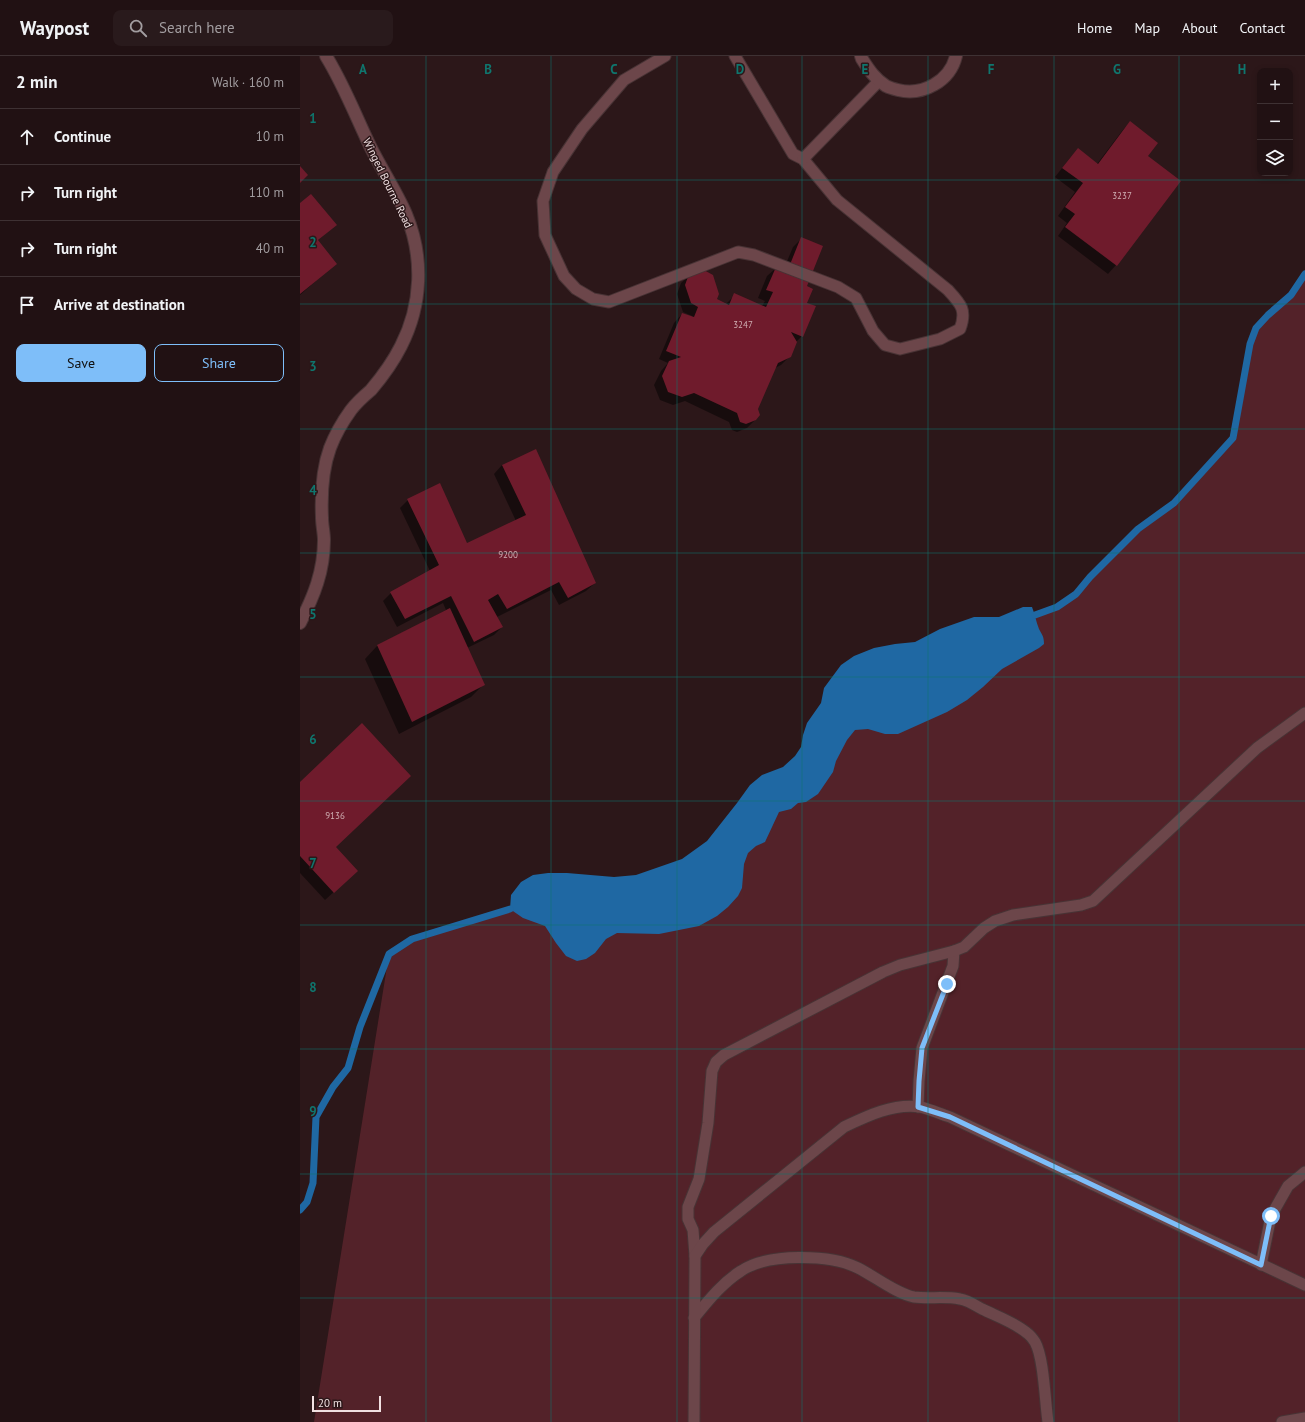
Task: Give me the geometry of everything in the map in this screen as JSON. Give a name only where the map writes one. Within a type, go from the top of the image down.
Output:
[{"type":"street","name":"Winged Bourne Road","points":[[300,622],[312,599],[321,568],[324,539],[322,518],[323,475],[330,448],[339,428],[352,410],[388,369],[401,346],[416,305],[418,282],[418,258],[415,243],[405,213],[371,149],[335,71],[326,56]]},
{"type":"street","points":[[861,56],[872,76],[888,87],[907,92],[926,89],[943,79],[955,63],[956,56]]},
{"type":"lane","points":[[664,56],[624,80],[582,129],[553,172],[543,201],[545,235],[564,276],[576,289],[592,299],[609,302],[738,252],[754,255],[838,287],[856,298],[873,331],[885,345],[900,349],[940,339],[960,329],[964,318],[960,303],[948,290],[837,200],[803,159],[793,154],[735,56]]},
{"type":"lane","points":[[803,159],[879,81]]},
{"type":"lane","points":[[694,1422],[695,1256],[693,1230],[688,1219],[688,1207],[698,1179],[708,1123],[712,1071],[716,1062],[724,1056],[883,972],[900,965],[964,947],[994,920],[1014,915],[1081,905],[1093,901],[1257,748],[1305,713]]},
{"type":"lane","points":[[918,1107],[922,1048],[953,966],[954,951]]},
{"type":"lane","points":[[695,1256],[714,1232],[844,1127],[868,1115],[897,1108],[918,1107],[950,1117],[1305,1285]]},
{"type":"lane","points":[[1261,1265],[1271,1216],[1288,1186],[1305,1172]]},
{"type":"lane","points":[[694,1318],[712,1296],[727,1282],[741,1270],[754,1264],[783,1258],[813,1258],[842,1262],[857,1267],[905,1294],[914,1297],[946,1297],[962,1299],[1027,1333],[1035,1341],[1040,1354],[1048,1422]]},
{"type":"lane","points":[[1282,1422],[1305,1418]]},
{"type":"shaded area","points":[[1305,274],[1305,1422],[314,1422],[389,954],[419,937],[510,909],[536,884],[670,891],[820,749],[850,674],[1035,615],[1057,607],[1076,594],[1090,577],[1138,529],[1174,503],[1233,438],[1250,344],[1256,328],[1268,315],[1291,295]]},
{"type":"water","points":[[1023,607],[1032,607],[1043,637],[1044,644],[1002,669],[967,700],[947,712],[898,734],[885,734],[868,729],[855,730],[847,740],[836,761],[833,772],[818,794],[806,802],[798,803],[791,809],[779,812],[765,842],[756,846],[748,853],[744,864],[742,888],[738,896],[717,916],[699,926],[659,934],[617,933],[606,939],[595,953],[586,959],[577,961],[566,956],[545,926],[523,918],[510,909],[511,895],[521,882],[533,875],[567,873],[614,877],[636,875],[682,859],[707,841],[750,785],[762,775],[783,767],[795,756],[801,747],[807,723],[821,703],[824,688],[841,665],[854,656],[874,648],[915,642],[940,629],[974,617],[999,617]]},
{"type":"building","points":[[1130,121],[1158,143],[1148,156],[1181,181],[1117,266],[1065,227],[1075,214],[1065,207],[1083,183],[1062,168],[1078,148],[1098,164]]},
{"type":"building","points":[[300,166],[308,175],[300,183]]},
{"type":"building","points":[[311,194],[337,225],[318,240],[337,264],[300,294],[300,203]]},
{"type":"building","points":[[801,237],[823,246],[807,286],[813,289],[807,303],[816,306],[803,337],[791,332],[797,342],[791,357],[778,363],[758,409],[760,415],[756,420],[746,424],[740,422],[737,413],[694,393],[682,397],[668,392],[662,376],[669,361],[681,357],[666,351],[682,313],[694,317],[698,307],[691,303],[685,285],[689,274],[702,269],[713,275],[719,294],[717,299],[729,305],[734,293],[766,307],[773,292],[766,290],[776,267],[787,272]]},
{"type":"building","points":[[536,449],[596,583],[568,598],[559,582],[507,609],[498,594],[488,600],[503,627],[474,642],[451,596],[405,619],[390,592],[439,565],[407,499],[440,483],[467,543],[526,515],[502,465]]},
{"type":"building","points":[[450,608],[485,685],[412,722],[377,645]]},
{"type":"building","points":[[362,723],[411,776],[336,847],[358,871],[334,893],[300,856],[300,782]]},
{"type":"waterway","points":[[1035,615],[1057,607],[1076,594],[1090,577],[1138,529],[1174,503],[1233,438],[1250,344],[1256,328],[1268,315],[1291,295],[1305,274]]},
{"type":"waterway","points":[[300,1210],[307,1202],[313,1183],[316,1117],[333,1087],[348,1068],[360,1027],[389,954],[412,939],[510,909]]},
{"type":"route","points":[[947,984],[922,1048],[918,1107],[950,1117],[1261,1265],[1271,1216]]}]
